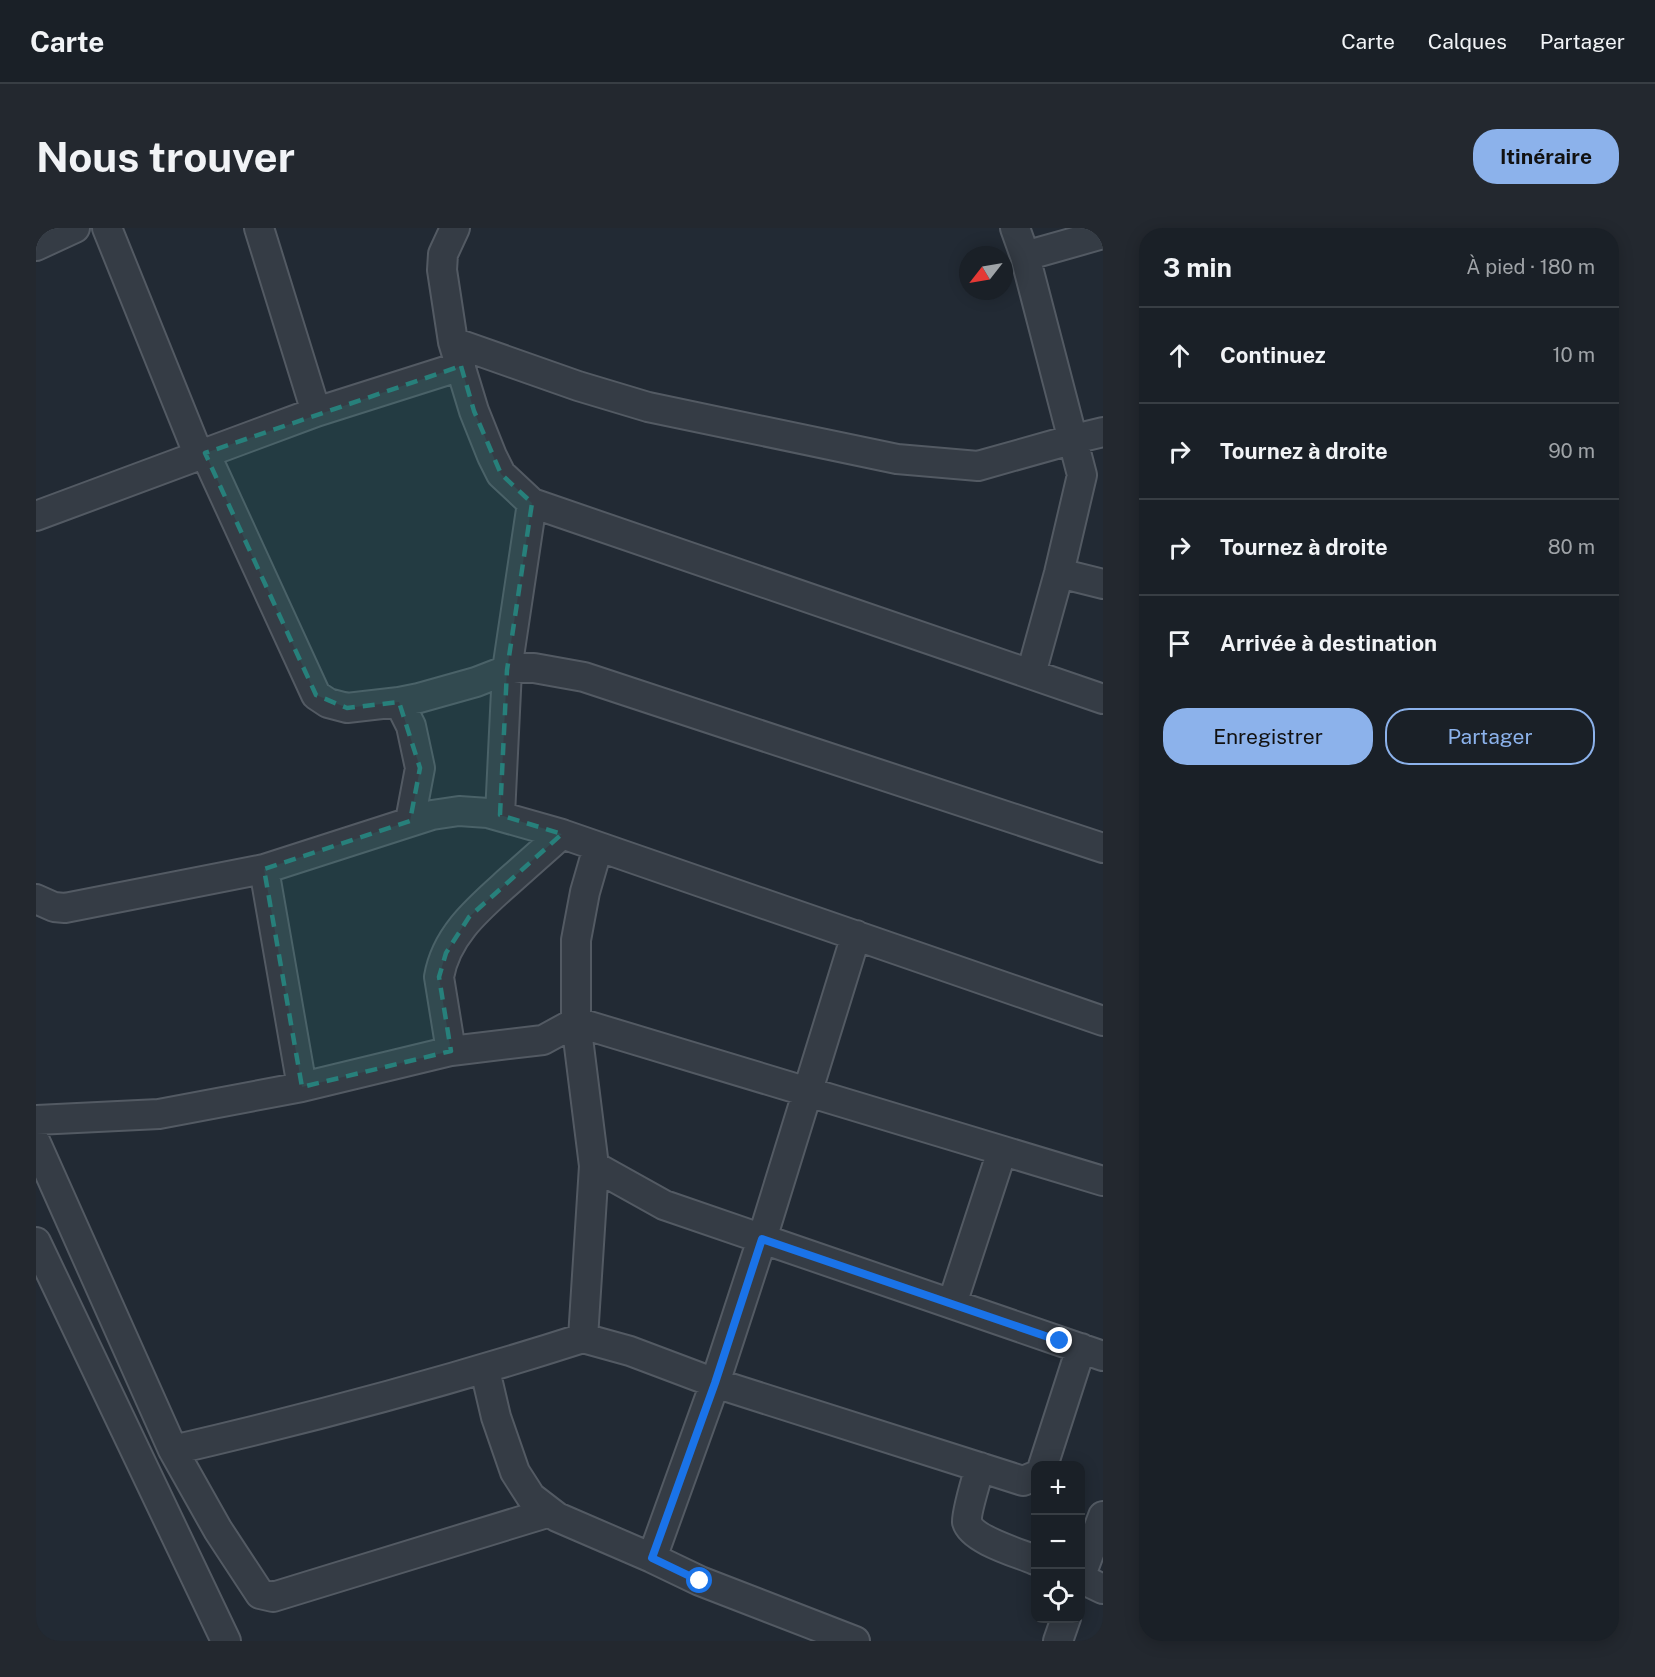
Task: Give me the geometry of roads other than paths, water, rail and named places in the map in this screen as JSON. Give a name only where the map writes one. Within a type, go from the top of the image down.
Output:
[{"type":"street","points":[[36,246],[75,228]]},
{"type":"street","points":[[107,228],[202,455],[316,695],[328,703],[346,708],[399,702],[476,682],[507,670],[534,668],[584,677],[1103,848]]},
{"type":"street","points":[[259,228],[316,412]]},
{"type":"street","points":[[455,228],[443,254],[442,270],[457,354],[474,411],[501,474],[532,503],[1103,699]]},
{"type":"street","points":[[1016,228],[1026,256],[1082,475],[1059,573],[1031,674]]},
{"type":"street","points":[[1026,256],[1103,234]]},
{"type":"street","points":[[36,516],[316,412],[457,354],[567,382],[648,407],[897,459],[978,466],[1103,432]]},
{"type":"street","points":[[500,815],[507,670],[532,503]]},
{"type":"street","points":[[1059,573],[1103,584]]},
{"type":"street","points":[[399,702],[416,745],[420,768],[410,821]]},
{"type":"street","points":[[36,899],[54,907],[65,908],[264,869],[432,815],[459,811],[500,815],[562,834],[1103,1021]]},
{"type":"street","points":[[451,1051],[439,977],[447,953],[469,917],[562,834]]},
{"type":"street","points":[[583,1338],[594,1167],[576,1022],[576,940],[578,920],[598,847]]},
{"type":"street","points":[[264,869],[302,1087]]},
{"type":"street","points":[[652,1558],[715,1383],[856,935]]},
{"type":"street","points":[[36,1120],[159,1114],[302,1087],[451,1051],[543,1040],[576,1022],[1103,1181]]},
{"type":"street","points":[[36,1143],[173,1450],[218,1530],[260,1594],[273,1597],[550,1512]]},
{"type":"street","points":[[952,1304],[1002,1151]]},
{"type":"street","points":[[594,1167],[664,1205],[1092,1352],[1045,1461]]},
{"type":"street","points":[[36,1242],[226,1641]]},
{"type":"street","points":[[173,1450],[485,1370],[583,1338],[630,1352],[715,1383],[980,1467],[1023,1480],[1031,1477]]},
{"type":"street","points":[[485,1370],[496,1418],[515,1472],[531,1497],[550,1512],[700,1581],[855,1641]]},
{"type":"street","points":[[980,1467],[967,1520],[971,1529],[979,1537],[1031,1558]]},
{"type":"street","points":[[1083,1569],[1103,1516]]},
{"type":"street","points":[[1085,1580],[1103,1589]]},
{"type":"street","points":[[1058,1641],[1064,1623]]}]
